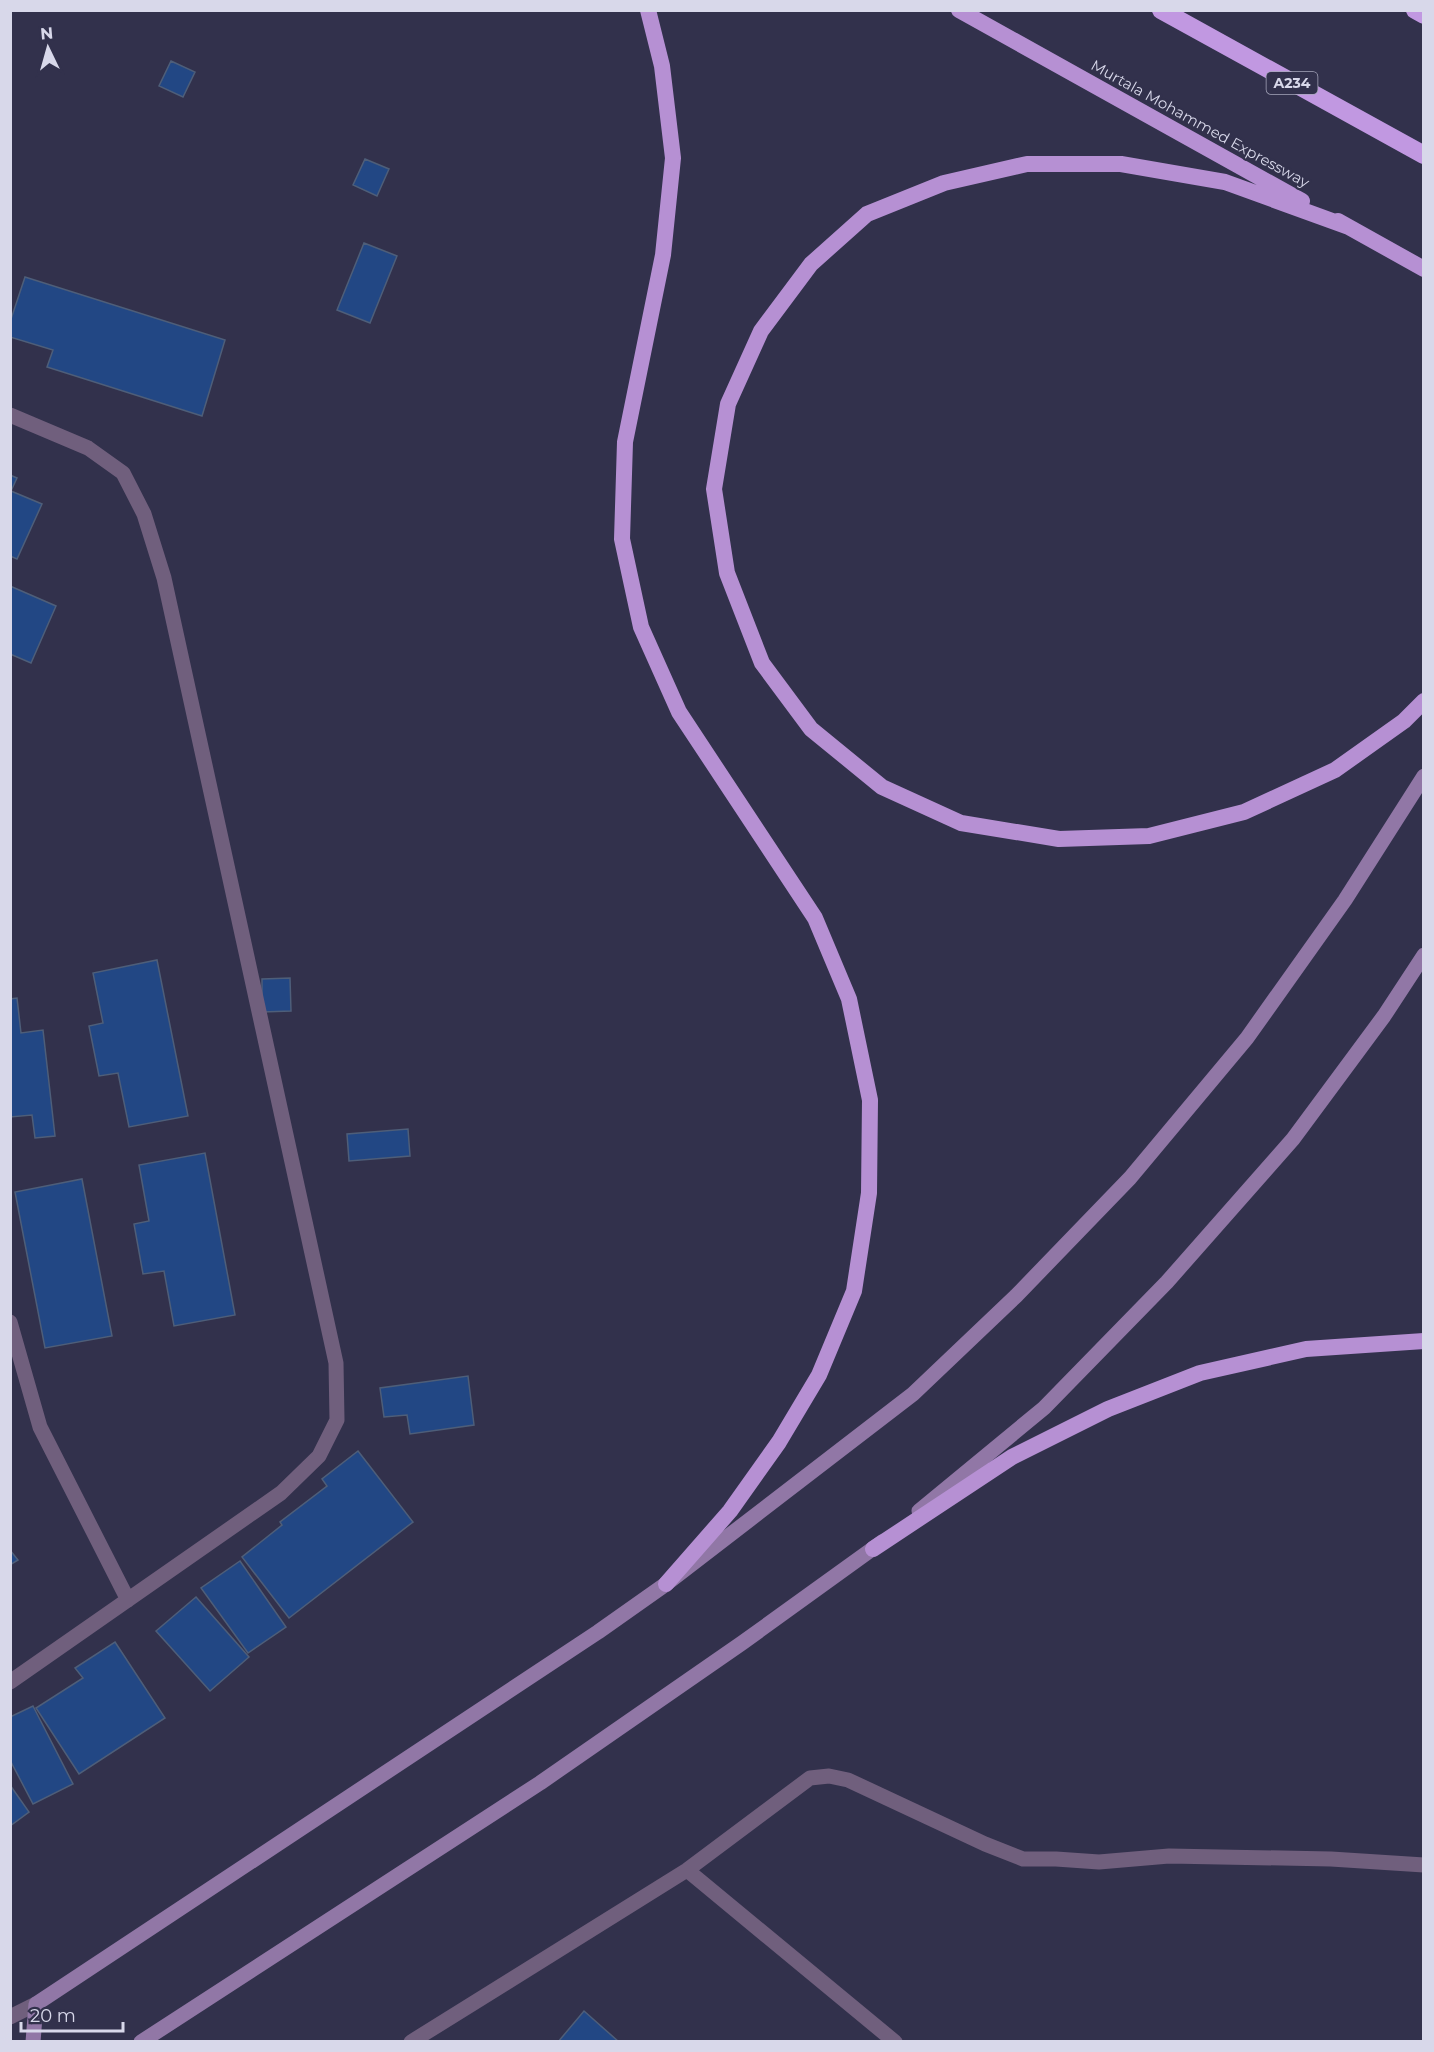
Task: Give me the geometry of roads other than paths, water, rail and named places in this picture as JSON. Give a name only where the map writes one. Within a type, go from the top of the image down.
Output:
[{"type":"highway","points":[[648,10],[662,66],[673,158],[663,255],[625,442],[622,539],[641,627],[679,712],[815,918],[849,999],[870,1100],[869,1193],[854,1291],[819,1375],[779,1442],[730,1511],[666,1584]]},
{"type":"highway","name":"Murtala Mohammed Expressway","points":[[959,10],[1424,269]]},
{"type":"highway","name":"A234","points":[[1161,10],[1424,156]]},
{"type":"highway","points":[[1415,10],[1424,15]]},
{"type":"highway","points":[[1346,226],[1225,182],[1121,164],[1027,164],[944,183],[867,214],[811,264],[761,331],[728,404],[714,489],[725,562],[727,573],[762,663],[811,729],[882,787],[961,823],[1059,839],[1149,836],[1244,812],[1335,770],[1404,721],[1424,701]]},
{"type":"highway","points":[[873,1549],[1012,1457],[1108,1409],[1200,1373],[1306,1349],[1424,1341]]},
{"type":"main road","points":[[33,2042],[36,2004],[598,1632],[666,1584],[913,1394],[1016,1296],[1130,1178],[1247,1038],[1346,900],[1424,777]]},
{"type":"main road","points":[[141,2042],[540,1783],[742,1643],[873,1549],[1044,1408],[1167,1282],[1293,1139],[1384,1016],[1424,955]]},
{"type":"street","points":[[10,416],[88,448],[123,473],[144,514],[164,578],[336,1363],[337,1420],[318,1456],[281,1493],[10,1682]]},
{"type":"street","points":[[10,1322],[40,1427],[128,1600]]},
{"type":"street","points":[[411,2042],[687,1869],[810,1778],[829,1776],[848,1780],[985,1844],[1023,1859],[1099,1862],[1169,1856],[1331,1858],[1424,1865]]},
{"type":"street","points":[[687,1869],[895,2042]]},
{"type":"street","points":[[10,2017],[36,2004]]}]
